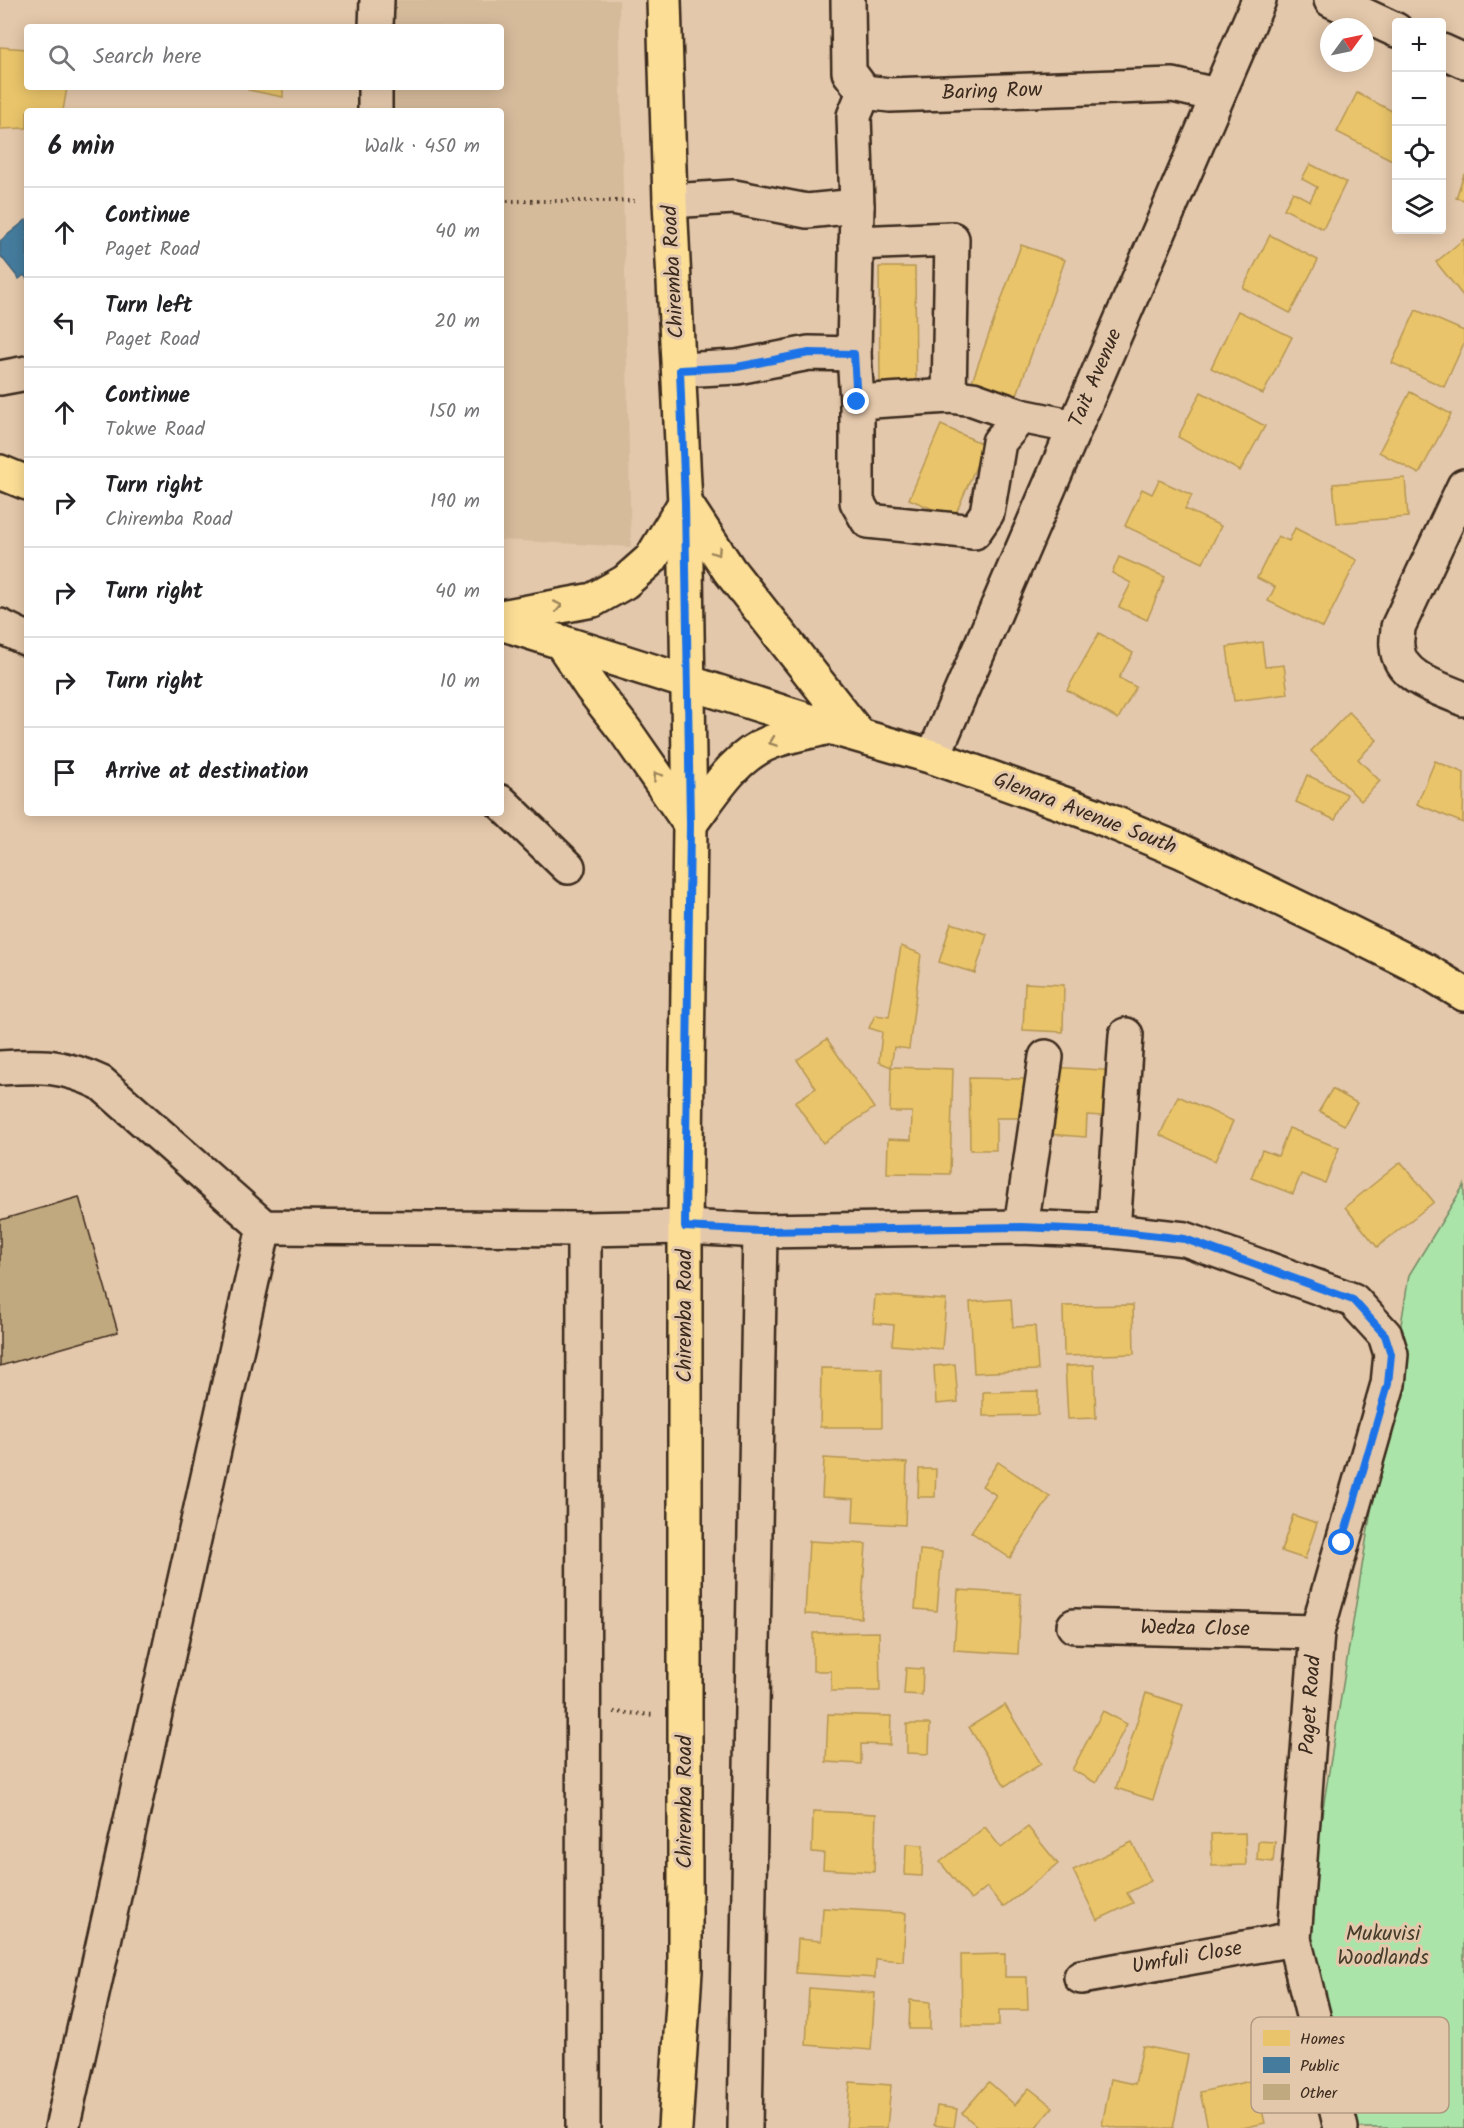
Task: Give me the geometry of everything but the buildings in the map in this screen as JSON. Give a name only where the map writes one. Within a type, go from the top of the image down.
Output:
[{"type":"main road","name":"Chiremba Road","points":[[664,0],[670,201],[685,503],[690,824],[685,1227],[685,1971],[675,2128]]},
{"type":"main road","points":[[0,472],[24,482]]},
{"type":"main road","points":[[504,616],[593,600],[625,582],[651,559],[685,503],[729,570],[844,731],[771,742],[748,754],[729,772],[690,824],[561,642]]},
{"type":"main road","name":"Glenara Avenue South","points":[[504,624],[933,757],[1095,815],[1181,851],[1415,965],[1464,994]]},
{"type":"street","points":[[376,24],[377,0]]},
{"type":"street","points":[[848,0],[849,72],[864,92],[854,116],[857,206],[854,354],[857,402],[857,502],[868,521],[974,532],[987,513],[999,442],[1021,416]]},
{"type":"street","name":"Tait Avenue","points":[[933,757],[1259,0]]},
{"type":"street","points":[[1331,0],[1392,28]]},
{"type":"street","points":[[1446,53],[1464,61]]},
{"type":"street","name":"Baring Row","points":[[864,92],[890,95],[1173,85],[1216,96]]},
{"type":"street","points":[[375,90],[375,108]]},
{"type":"street","points":[[670,201],[734,196],[807,211],[857,206]]},
{"type":"street","points":[[856,243],[952,238],[949,396]]},
{"type":"street","points":[[680,370],[737,367],[809,353],[854,354]]},
{"type":"street","points":[[0,378],[24,374]]},
{"type":"street","points":[[857,402],[949,396],[974,399],[1021,416],[1075,427]]},
{"type":"street","points":[[1464,486],[1398,627],[1396,648],[1402,663],[1413,675],[1464,699]]},
{"type":"street","points":[[0,627],[24,638]]},
{"type":"street","points":[[504,805],[568,867]]},
{"type":"street","points":[[0,1068],[42,1065],[78,1072],[101,1083],[264,1227],[584,1229],[685,1227],[760,1231],[1021,1227],[1113,1231],[1126,1035]]},
{"type":"street","points":[[1021,1227],[1046,1057]]},
{"type":"street","points":[[62,2128],[264,1227]]},
{"type":"street","points":[[583,2128],[584,1229]]},
{"type":"street","points":[[745,2128],[760,1231]]},
{"type":"street","name":"Paget Road","points":[[1113,1231],[1185,1239],[1353,1300],[1385,1335],[1391,1354],[1388,1384],[1317,1632],[1294,1939],[1313,2017]]},
{"type":"street","name":"Wedza Close","points":[[1074,1626],[1317,1632]]},
{"type":"street","name":"Umfuli Close","points":[[1081,1977],[1294,1939]]},
{"type":"street","name":"Paget Road","points":[[1337,2113],[1341,2128]]},
{"type":"path","points":[[504,201],[670,201]]},
{"type":"path","points":[[583,1711],[685,1716]]},
{"type":"shaded area","points":[[386,0],[619,0],[631,547],[504,540],[504,108],[384,108],[384,90],[504,90],[504,24],[385,24]]},
{"type":"green space","name":"Mukuvisi Woodlands","points":[[1464,1185],[1464,2128],[1347,2128],[1343,2113],[1449,2113],[1449,2017],[1318,2017],[1300,1951],[1409,1275]]},
{"type":"route","points":[[857,402],[854,354],[809,353],[737,367],[680,370],[685,503],[690,824],[685,1227],[760,1231],[1021,1227],[1113,1231],[1185,1239],[1353,1300],[1378,1325],[1385,1335],[1391,1354],[1388,1384],[1342,1543]]}]
